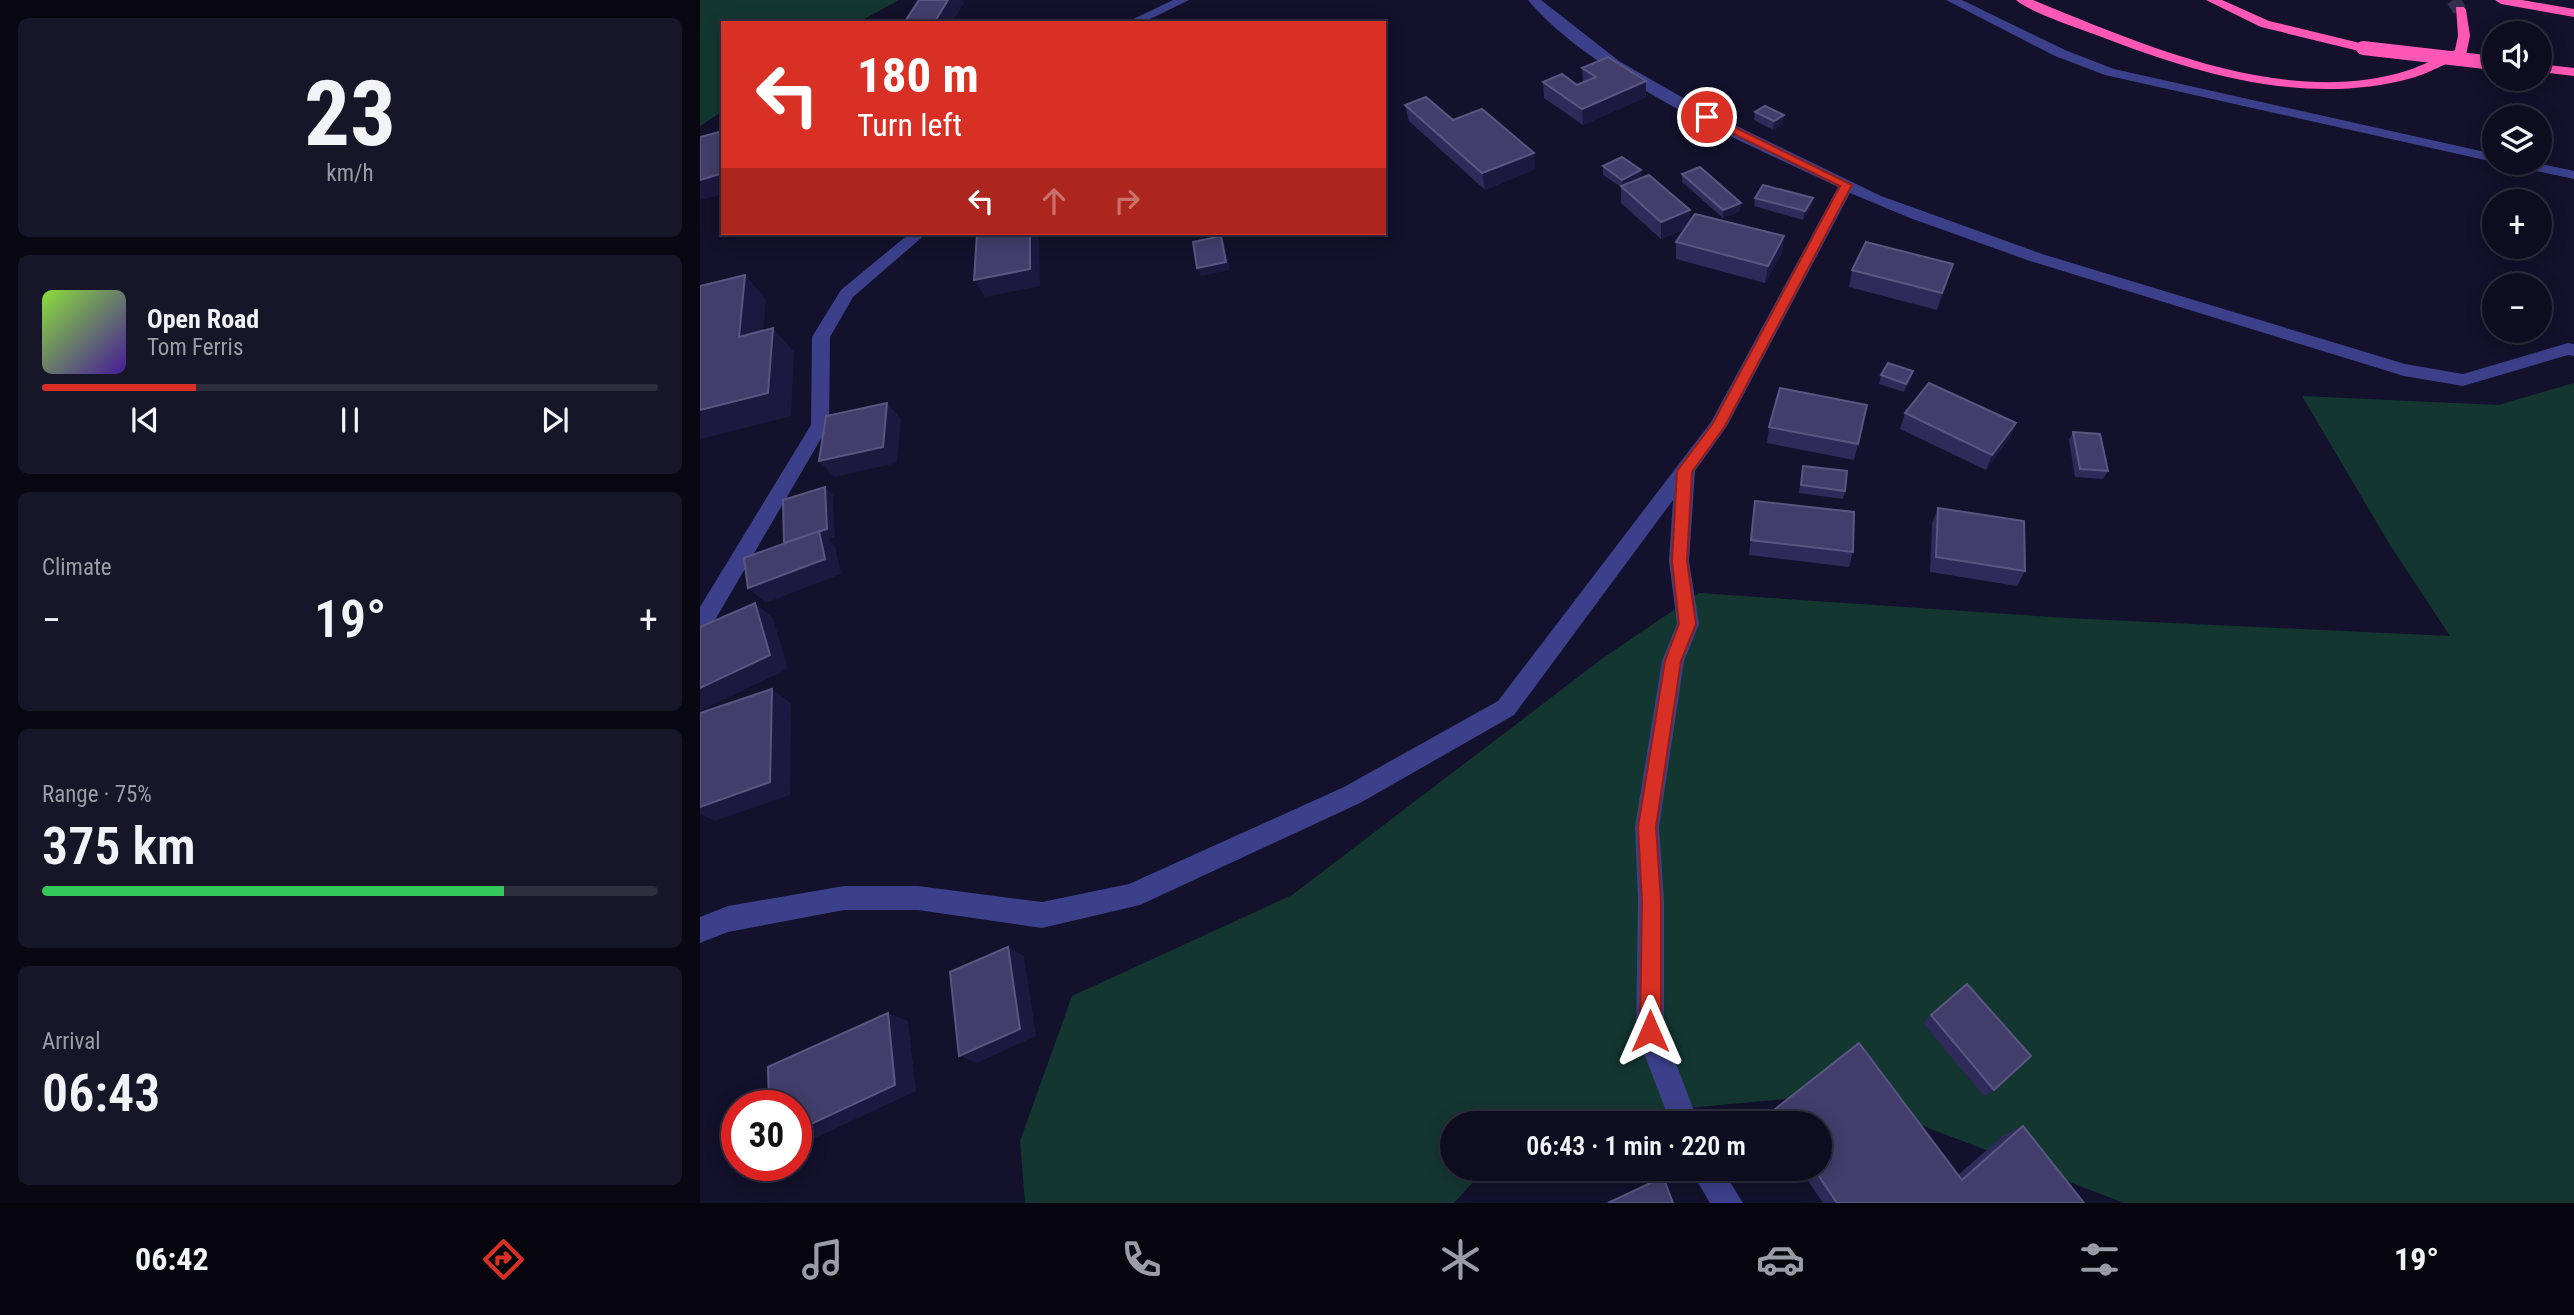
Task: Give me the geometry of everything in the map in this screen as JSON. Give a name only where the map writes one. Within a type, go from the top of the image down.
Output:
[{"type":"highway","points":[[2022,0],[2116,39],[2182,61],[2254,77],[2337,86],[2368,85],[2408,77],[2437,66],[2461,52],[2464,36],[2459,10]]},
{"type":"highway","points":[[2211,0],[2264,24],[2363,48],[2482,62]]},
{"type":"highway","points":[[2501,0],[2574,13]]},
{"type":"highway","points":[[2552,69],[2574,72]]},
{"type":"street","points":[[1135,21],[1183,0]]},
{"type":"street","points":[[1534,0],[1577,40],[1614,67],[1686,107],[1912,214],[2023,253],[2404,370],[2463,380],[2568,349],[2574,350]]},
{"type":"street","points":[[1952,0],[2060,53],[2110,72],[2482,155]]},
{"type":"street","points":[[2552,170],[2574,175]]},
{"type":"street","points":[[700,930],[728,919],[844,898],[918,898],[1042,915],[1131,896],[1352,795],[1506,708],[1718,426],[1847,185]]},
{"type":"street","points":[[700,626],[820,425],[821,337],[847,294],[917,235]]},
{"type":"street","points":[[1680,1111],[1650,1031],[1651,901],[1647,827],[1673,661],[1688,624],[1679,561],[1685,471]]},
{"type":"street","points":[[1713,1181],[1728,1203]]},
{"type":"green space","points":[[700,0],[899,0],[861,21],[721,21],[721,112],[700,126]]},
{"type":"green space","points":[[2574,383],[2574,1203],[2124,1203],[1840,1094],[1656,1111],[1440,1111],[1440,1181],[1474,1181],[1454,1203],[1025,1203],[1020,1141],[1072,996],[1292,895],[1603,658],[1699,593],[2066,618],[2450,636],[2390,545],[2302,396],[2498,405]]},
{"type":"building","points":[[919,0],[948,0],[935,21],[905,21]]},
{"type":"building","points":[[1608,57],[1646,81],[1582,109],[1543,82],[1562,74],[1577,85],[1596,77],[1582,68]]},
{"type":"building","points":[[1426,97],[1453,120],[1482,109],[1534,153],[1482,173],[1405,105]]},
{"type":"building","points":[[1765,106],[1784,115],[1774,121],[1755,112]]},
{"type":"building","points":[[721,132],[721,174],[700,180],[700,137]]},
{"type":"building","points":[[1622,157],[1641,170],[1622,180],[1603,166]]},
{"type":"building","points":[[1700,167],[1741,203],[1723,210],[1682,174]]},
{"type":"building","points":[[1649,175],[1690,210],[1661,222],[1621,186]]},
{"type":"building","points":[[1763,185],[1813,198],[1805,211],[1755,198]]},
{"type":"building","points":[[1695,214],[1784,236],[1768,266],[1676,242]]},
{"type":"building","points":[[977,235],[1030,235],[1030,269],[974,280]]},
{"type":"building","points":[[1221,236],[1226,262],[1197,268],[1193,242]]},
{"type":"building","points":[[1866,242],[1953,264],[1942,293],[1852,270]]},
{"type":"building","points":[[745,275],[739,337],[773,328],[768,393],[700,410],[700,286]]},
{"type":"building","points":[[1888,363],[1913,371],[1906,384],[1881,375]]},
{"type":"building","points":[[1929,383],[2016,423],[1992,455],[1905,413]]},
{"type":"building","points":[[1780,388],[1867,405],[1858,444],[1769,427]]},
{"type":"building","points":[[887,403],[883,447],[819,461],[826,416]]},
{"type":"building","points":[[2073,432],[2100,434],[2108,471],[2080,469]]},
{"type":"building","points":[[1803,466],[1847,471],[1845,491],[1801,485]]},
{"type":"building","points":[[825,487],[827,529],[784,543],[783,500]]},
{"type":"building","points":[[1755,501],[1854,512],[1853,552],[1751,540]]},
{"type":"building","points":[[1938,508],[2024,521],[2025,571],[1936,557]]},
{"type":"building","points":[[819,531],[825,559],[748,588],[744,558]]},
{"type":"building","points":[[755,603],[770,655],[700,688],[700,627]]},
{"type":"building","points":[[772,689],[770,782],[700,807],[700,713]]},
{"type":"building","points":[[1008,947],[1020,1029],[959,1056],[950,972]]},
{"type":"building","points":[[1967,984],[2031,1056],[1994,1090],[1931,1015]]},
{"type":"building","points":[[888,1013],[895,1085],[812,1124],[812,1090],[769,1090],[768,1067]]},
{"type":"building","points":[[1859,1043],[1962,1180],[2023,1126],[2084,1203],[1837,1203],[1822,1181],[1832,1181],[1832,1111],[1774,1110]]},
{"type":"building","points":[[1655,1181],[1665,1181],[1673,1203],[1608,1203]]},
{"type":"tunnel","points":[[2453,0],[2460,10]]},
{"type":"route","points":[[1650,1031],[1651,901],[1647,827],[1673,661],[1688,624],[1679,561],[1685,471],[1718,426],[1847,185],[1707,117]]}]
